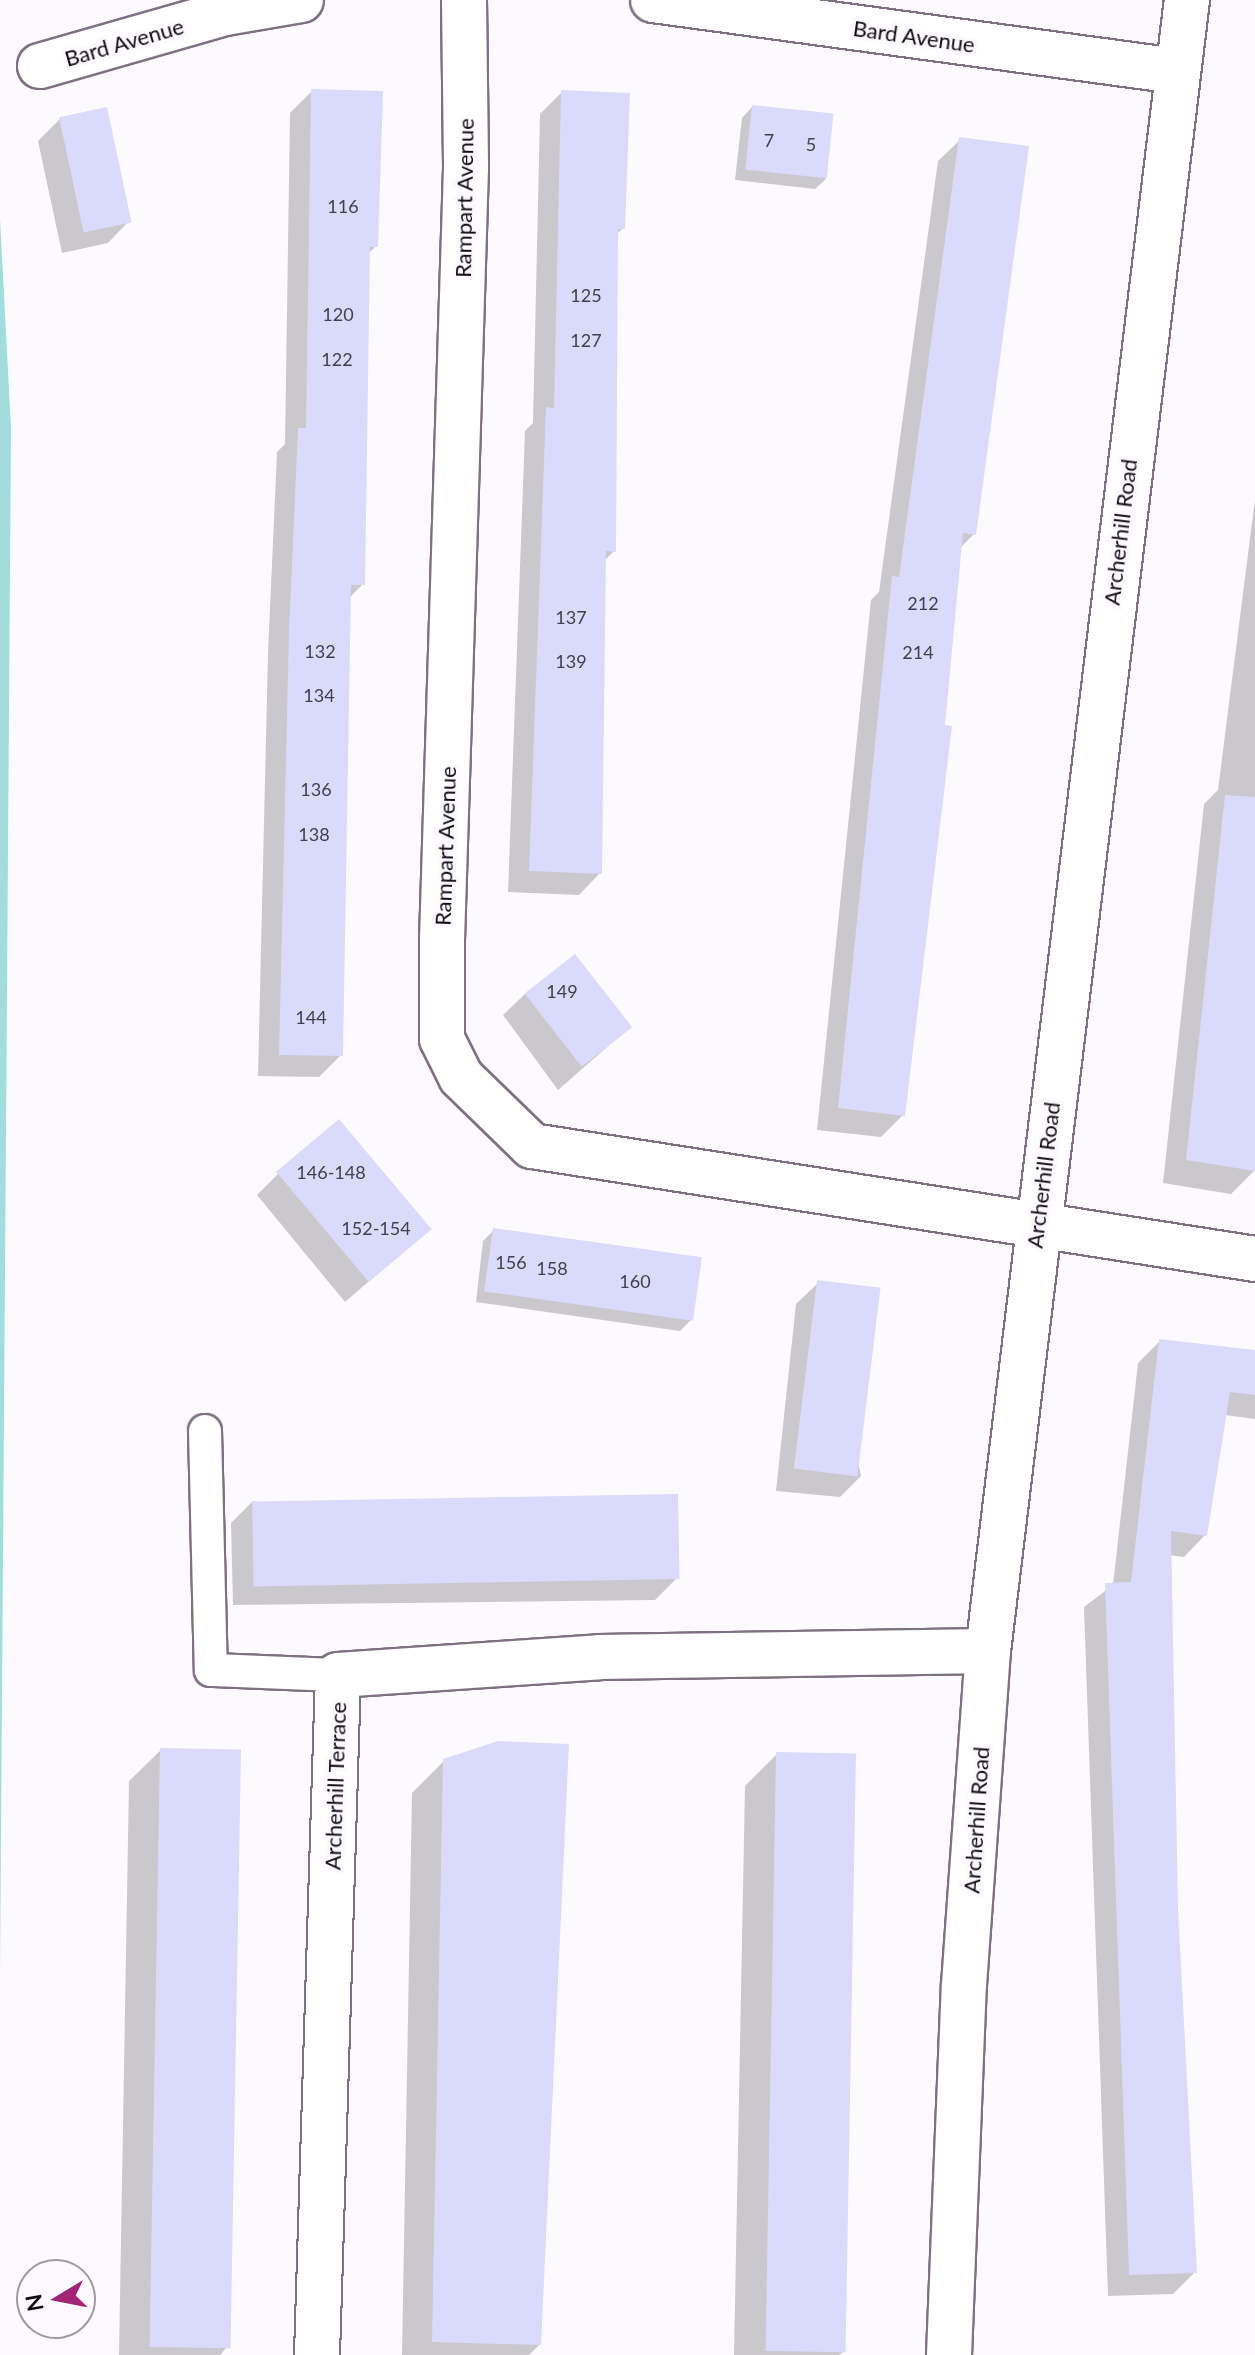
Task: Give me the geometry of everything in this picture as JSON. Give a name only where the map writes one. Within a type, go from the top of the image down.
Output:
[{"type":"street","name":"Bard Avenue","points":[[40,66],[225,13],[301,0]]},
{"type":"street","name":"Rampart Avenue","points":[[464,0],[466,168],[442,1039],[461,1077],[532,1146],[1255,1259]]},
{"type":"street","name":"Bard Avenue","points":[[653,0],[1176,71]]},
{"type":"street","name":"Archerhill Road","points":[[949,2355],[988,1651],[1176,71],[1187,0]]},
{"type":"street","name":"Archerhill Terrace","points":[[317,2355],[338,1675],[599,1657],[988,1651]]},
{"type":"lane","points":[[205,1431],[211,1670],[338,1675]]},
{"type":"water","points":[[0,219],[11,428],[0,1976]]},
{"type":"building","points":[[311,89],[383,91],[378,247],[370,247],[365,585],[351,585],[343,1056],[279,1055],[289,630],[298,428],[306,428]]},
{"type":"building","points":[[561,90],[630,93],[625,229],[618,229],[616,552],[606,551],[602,874],[529,871],[546,407],[554,408]]},
{"type":"building","points":[[752,105],[834,114],[827,178],[745,170]]},
{"type":"building","points":[[107,107],[132,222],[84,233],[59,117]]},
{"type":"building","points":[[959,137],[1029,146],[976,535],[963,533],[945,725],[952,726],[905,1116],[838,1108],[892,576],[899,577]]},
{"type":"building","points":[[1225,795],[1255,797],[1255,1171],[1186,1160]]},
{"type":"building","points":[[575,954],[632,1027],[582,1067],[525,993]]},
{"type":"building","points":[[339,1119],[432,1229],[369,1282],[276,1172]]},
{"type":"building","points":[[493,1228],[702,1257],[693,1321],[484,1291]]},
{"type":"building","points":[[817,1280],[881,1288],[857,1476],[794,1469]]},
{"type":"building","points":[[1159,1339],[1255,1350],[1255,1395],[1230,1392],[1207,1536],[1171,1531],[1178,1908],[1197,2273],[1129,2275],[1105,1583],[1131,1582]]},
{"type":"building","points":[[678,1494],[679,1579],[254,1586],[252,1501]]},
{"type":"building","points":[[498,1741],[569,1744],[541,2345],[432,2342],[443,1759]]},
{"type":"building","points":[[160,1748],[241,1749],[231,2348],[150,2347]]},
{"type":"building","points":[[776,1752],[856,1753],[846,2352],[766,2351]]}]
